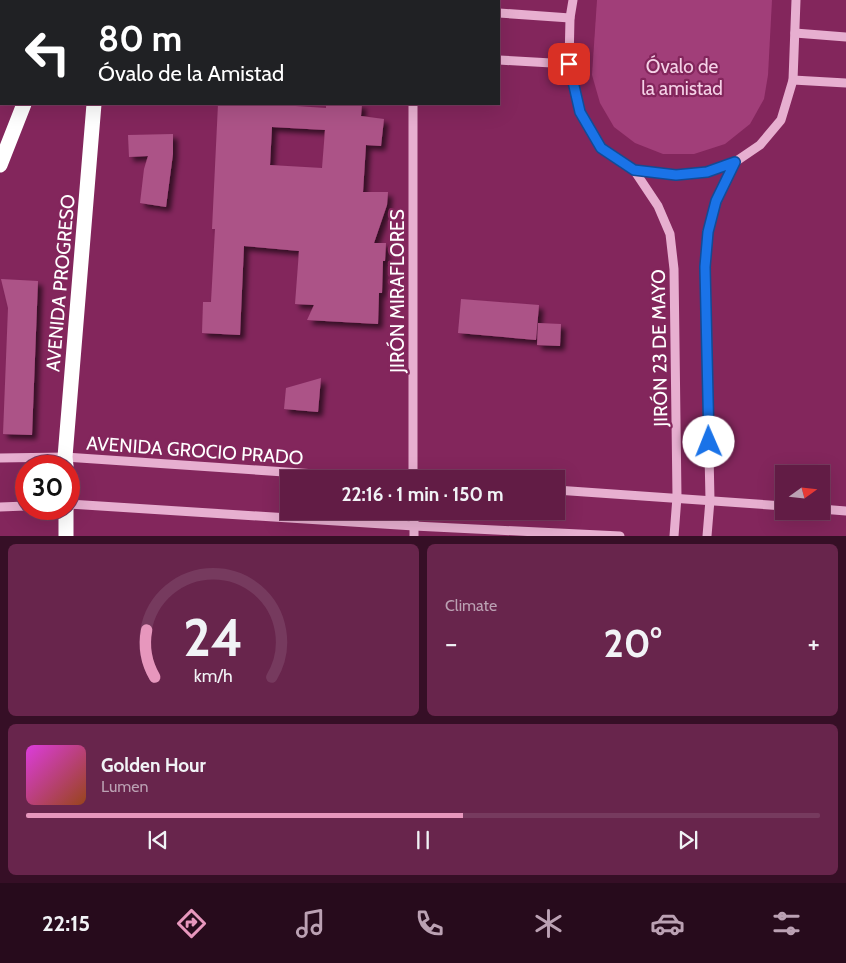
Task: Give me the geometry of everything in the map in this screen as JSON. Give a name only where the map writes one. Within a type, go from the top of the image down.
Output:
[{"type":"highway","points":[[0,165],[24,105]]},
{"type":"highway","name":"AVENIDA PROGRESO","points":[[67,455],[94,105]]},
{"type":"highway","points":[[66,520],[66,536]]},
{"type":"street","points":[[572,0],[569,64],[580,112],[601,148],[634,170],[676,175],[707,172],[735,162],[760,145],[781,120],[792,80],[796,0]]},
{"type":"street","points":[[500,13],[570,18]]},
{"type":"street","points":[[795,33],[846,37]]},
{"type":"street","points":[[500,60],[569,64]]},
{"type":"street","points":[[792,80],[846,83]]},
{"type":"street","name":"JIRÓN MIRAFLORES","points":[[413,105],[413,470]]},
{"type":"street","points":[[708,536],[710,500],[705,267],[708,232],[716,201],[735,162]]},
{"type":"street","name":"JIRÓN 23 DE MAYO","points":[[634,170],[658,206],[670,234],[674,269],[678,498],[674,536]]},
{"type":"street","name":"AVENIDA GROCIO PRADO","points":[[0,458],[15,459]]},
{"type":"street","name":"AVENIDA GROCIO PRADO","points":[[80,463],[280,473]]},
{"type":"street","points":[[565,491],[775,505]]},
{"type":"street","points":[[80,505],[414,531],[620,536]]},
{"type":"street","points":[[0,507],[15,506]]},
{"type":"street","points":[[830,510],[846,511]]},
{"type":"green space","name":"Óvalo de la amistad","points":[[597,0],[772,0],[768,75],[764,99],[750,124],[725,144],[694,154],[663,154],[635,143],[614,127],[600,103],[592,75]]},
{"type":"building","points":[[218,105],[280,105],[326,108],[326,105],[362,105],[361,116],[384,119],[381,146],[366,145],[363,192],[388,192],[387,205],[374,243],[386,243],[385,261],[383,261],[382,293],[379,293],[378,324],[307,320],[314,305],[295,304],[299,251],[244,246],[240,335],[202,333],[203,302],[211,302],[215,229],[212,229]],"holes":[[[272,127],[325,130],[322,168],[270,165]]]},
{"type":"building","points":[[173,134],[173,154],[166,207],[140,203],[144,169],[148,156],[129,157],[128,135]]},
{"type":"building","points":[[1,279],[38,281],[32,435],[3,434],[8,308]]},
{"type":"building","points":[[461,299],[539,305],[536,340],[458,333]]},
{"type":"building","points":[[538,323],[561,324],[560,346],[537,345]]},
{"type":"building","points":[[321,378],[318,412],[284,409],[286,388]]},
{"type":"route","points":[[569,64],[580,112],[601,148],[634,170],[676,175],[707,172],[735,162],[716,201],[708,232],[705,267],[709,442]]}]
